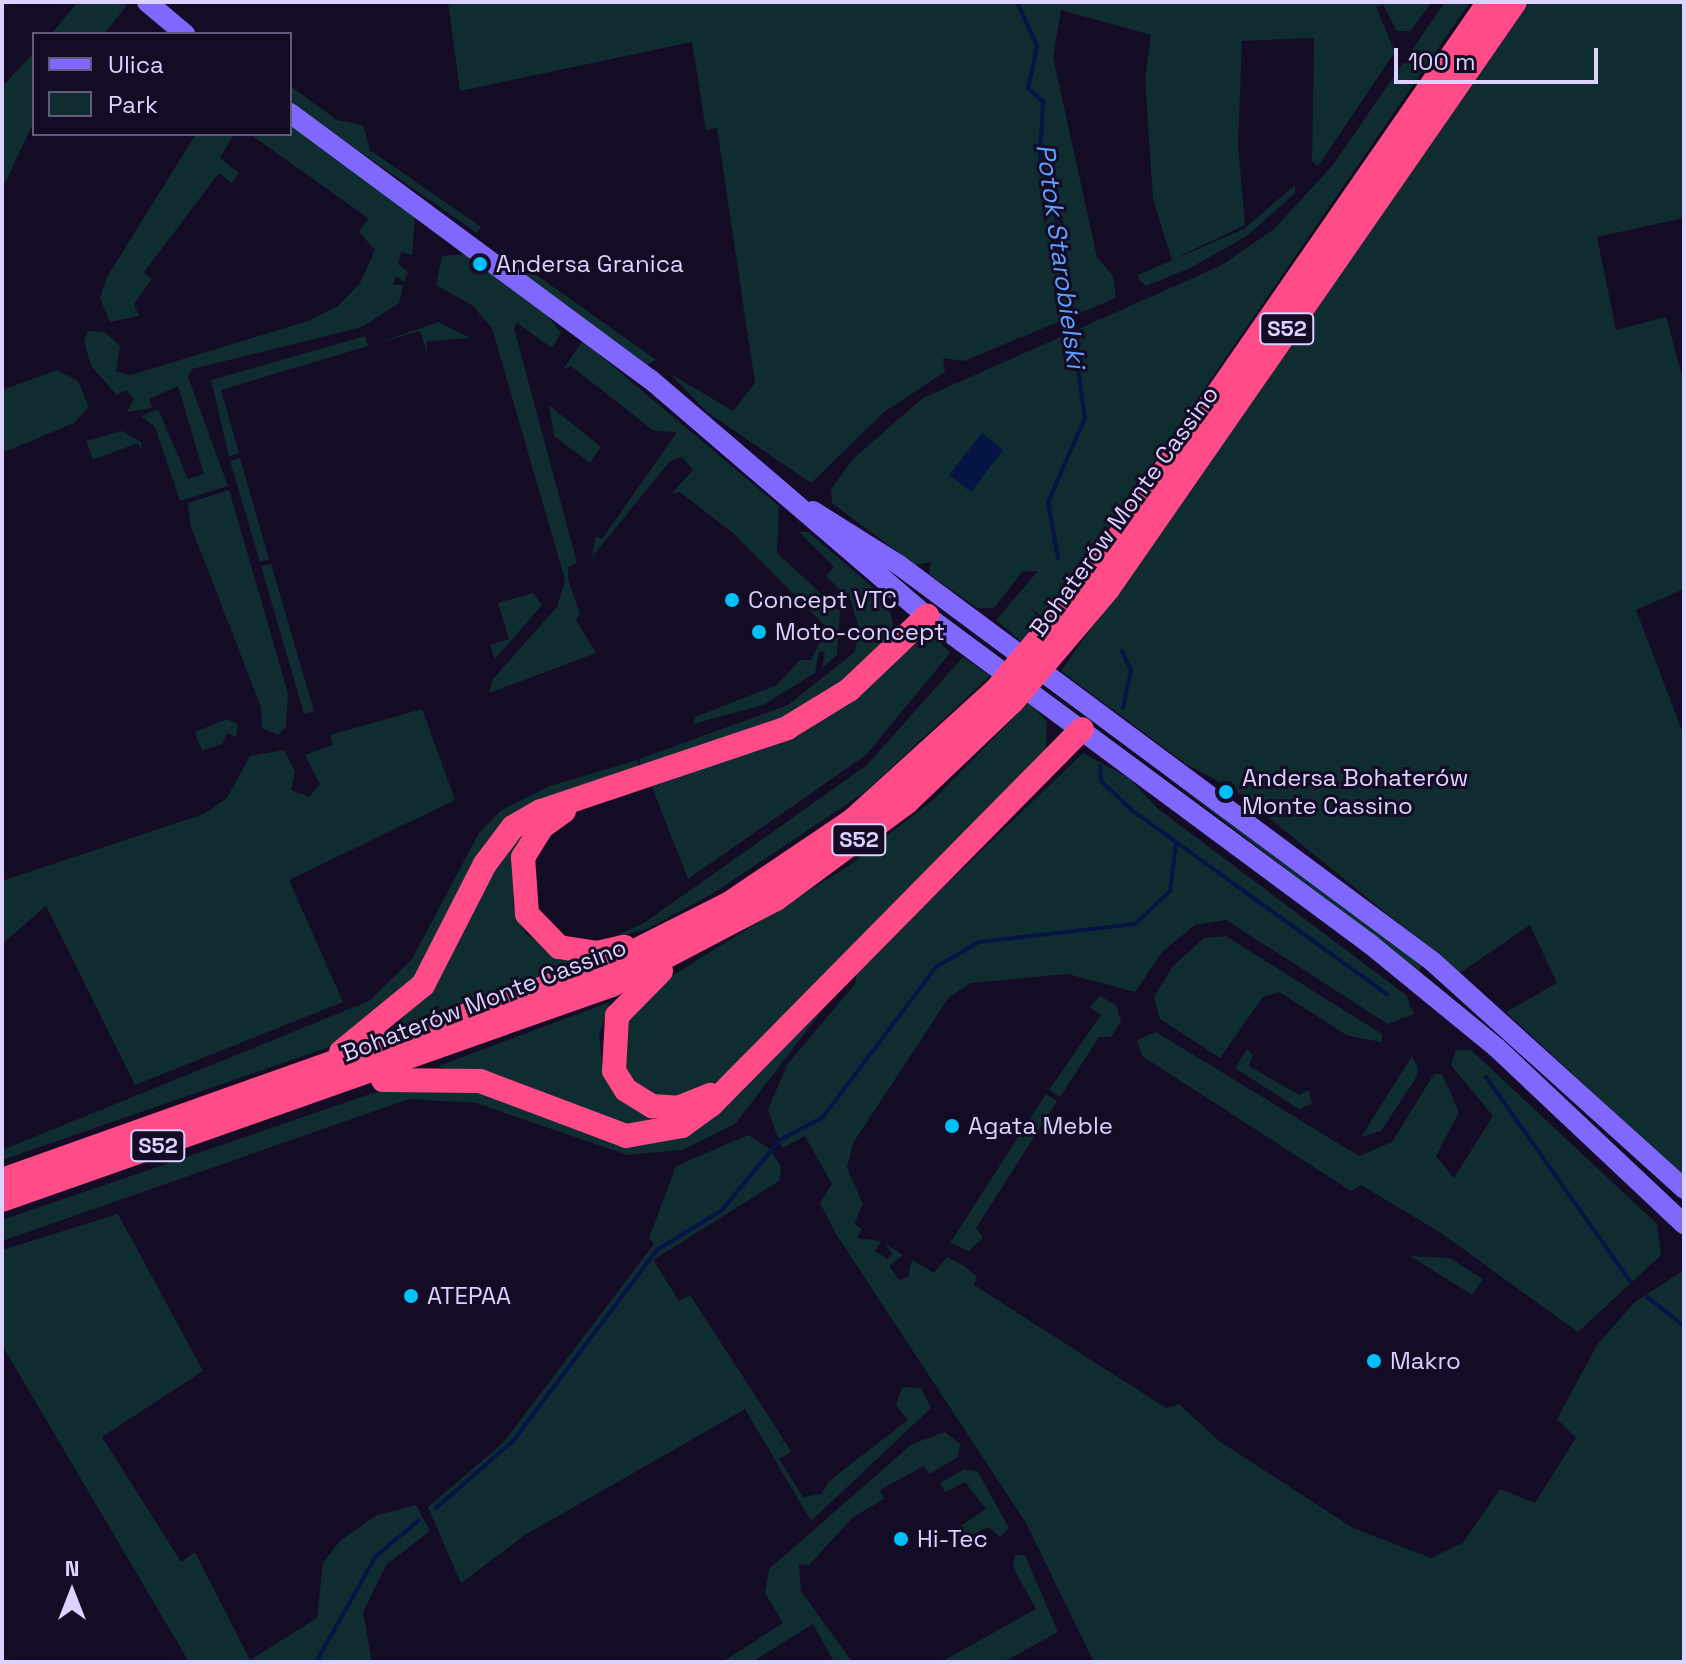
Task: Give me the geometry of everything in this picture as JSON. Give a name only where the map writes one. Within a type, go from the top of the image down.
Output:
[{"type":"highway","name":"Bohaterów Monte Cassino","points":[[1048,648],[1122,534],[1489,2]]},
{"type":"highway","name":"Bohaterów Monte Cassino","points":[[2,1200],[306,1086],[548,989],[684,940],[853,820],[1005,696],[1048,648],[1515,2]]},
{"type":"highway","points":[[306,1086],[423,985],[485,864],[513,827],[618,786],[737,749],[808,717],[870,672],[927,616]]},
{"type":"highway","points":[[306,1086],[397,1078],[461,1078],[602,1130],[646,1136],[696,1117],[748,1068],[1089,720]]},
{"type":"highway","points":[[618,786],[557,814],[535,835],[519,880],[527,914],[548,941],[584,953],[684,940]]},
{"type":"highway","points":[[684,940],[617,1016],[610,1050],[619,1081],[642,1102],[678,1108],[748,1068]]},
{"type":"highway","name":"Bohaterów Monte Cassino","points":[[2,1180],[306,1086]]},
{"type":"main road","points":[[147,2],[183,32]]},
{"type":"main road","points":[[292,114],[650,379],[805,508],[927,616],[1089,720],[1432,961],[1684,1189]]},
{"type":"main road","points":[[805,508],[840,523],[943,597],[1089,720],[1451,1009],[1684,1224]]},
{"type":"main road","points":[[927,616],[943,597]]},
{"type":"green space","points":[[78,2],[123,2],[127,5],[106,32],[53,32]]},
{"type":"green space","points":[[448,2],[1432,2],[1410,31],[1397,31],[1383,5],[1376,7],[1395,52],[1318,166],[1312,161],[1314,38],[1242,41],[1238,146],[1245,225],[1172,260],[1153,199],[1145,78],[1151,35],[1061,10],[1053,57],[1097,257],[1113,276],[1116,298],[964,361],[943,358],[945,372],[884,412],[811,483],[707,412],[669,373],[733,411],[755,383],[717,128],[706,130],[692,42],[460,91]]},
{"type":"green space","points":[[1445,2],[1470,2],[1088,558],[1043,617],[1027,605],[1041,619],[1021,641],[996,620],[1038,571],[1022,572],[994,608],[977,608],[929,574],[931,562],[915,565],[832,503],[831,489],[854,458],[923,398],[1222,265],[1274,229],[1333,165]]},
{"type":"green space","points":[[1530,2],[1684,2],[1684,218],[1597,237],[1616,330],[1666,317],[1684,383],[1684,589],[1636,610],[1684,736],[1684,1177],[1506,1012],[1557,983],[1530,925],[1460,973],[1236,791],[1186,764],[1061,671]]},
{"type":"green space","points":[[32,54],[32,126],[2,189],[2,87]]},
{"type":"green space","points":[[292,87],[337,120],[363,125],[370,150],[481,227],[477,233],[292,104]]},
{"type":"green space","points":[[292,125],[415,217],[412,255],[401,252],[398,264],[408,272],[404,282],[396,276],[393,285],[403,285],[399,303],[362,327],[192,369],[188,377],[228,486],[180,501],[155,427],[141,416],[158,409],[188,479],[204,474],[178,386],[149,399],[152,408],[127,412],[134,399],[126,390],[117,395],[91,366],[84,341],[88,331],[105,332],[120,346],[116,372],[131,375],[308,321],[338,306],[360,283],[375,250],[359,232],[368,218],[253,136],[292,136]]},
{"type":"green space","points":[[195,136],[233,136],[220,158],[239,173],[232,183],[219,173],[144,272],[152,279],[134,304],[139,316],[110,322],[100,298],[107,277]]},
{"type":"green space","points":[[1295,185],[1295,193],[1247,236],[1190,268],[1146,286],[1140,281],[1138,275],[1244,229]]},
{"type":"green space","points":[[500,249],[656,360],[646,365],[503,259]]},
{"type":"green space","points":[[466,254],[543,310],[561,333],[552,348],[517,323],[514,328],[577,563],[568,567],[568,579],[580,614],[576,620],[596,653],[489,693],[493,679],[557,607],[565,580],[492,328],[472,305],[436,285],[442,256]]},
{"type":"green space","points":[[438,322],[470,338],[427,341],[427,352],[420,331],[381,342]]},
{"type":"green space","points":[[365,336],[368,346],[221,390],[239,453],[229,456],[211,380]]},
{"type":"green space","points":[[583,341],[779,506],[777,553],[840,611],[837,655],[822,668],[825,652],[819,651],[815,673],[763,705],[693,724],[695,717],[777,685],[800,660],[811,660],[827,628],[734,534],[680,492],[671,494],[693,470],[682,457],[670,461],[592,557],[596,536],[602,539],[677,432],[654,431],[571,366],[563,369]]},
{"type":"green space","points":[[57,370],[78,381],[89,407],[74,423],[2,453],[2,390]]},
{"type":"green space","points":[[549,405],[601,447],[590,463],[554,436]]},
{"type":"green space","points":[[122,431],[141,442],[142,451],[138,443],[93,460],[86,441]]},
{"type":"green space","points":[[240,458],[269,559],[260,562],[230,461]]},
{"type":"green space","points":[[229,490],[288,693],[286,727],[278,735],[262,728],[261,707],[190,524],[188,503]]},
{"type":"green space","points":[[799,532],[808,532],[888,600],[894,631],[863,666],[794,714],[642,768],[639,759],[788,705],[855,652],[858,626],[851,601],[826,576],[834,567]]},
{"type":"green space","points":[[271,564],[314,711],[304,714],[261,566]]},
{"type":"green space","points":[[533,593],[542,605],[495,659],[490,645],[509,639],[498,603]]},
{"type":"green space","points":[[937,639],[950,653],[866,755],[688,879],[652,787],[807,730],[918,643]]},
{"type":"green space","points":[[963,657],[990,676],[865,792],[712,894],[649,928],[606,940],[644,923],[867,765]]},
{"type":"green space","points":[[1029,702],[1047,722],[1046,750],[722,1078],[696,1094],[662,1099],[636,1087],[623,1071],[619,1028],[654,987],[850,865],[934,799]]},
{"type":"green space","points":[[422,709],[455,800],[289,880],[343,1002],[135,1085],[46,906],[2,944],[2,881],[204,814],[227,798],[250,756],[284,750],[295,772],[291,790],[309,797],[320,784],[305,755],[333,745],[330,735]]},
{"type":"green space","points":[[227,719],[238,725],[236,737],[227,733],[222,744],[202,751],[195,732]]},
{"type":"green space","points":[[1112,735],[1423,965],[1419,971]]},
{"type":"green space","points":[[1083,753],[1129,778],[1157,808],[1406,995],[1414,1014],[1388,1024],[1226,920],[1195,925],[1162,952],[1135,992],[1068,974],[971,983],[949,997],[853,1143],[847,1168],[863,1204],[854,1224],[862,1229],[857,1238],[881,1241],[875,1251],[888,1259],[892,1253],[884,1243],[903,1255],[889,1266],[899,1280],[908,1277],[912,1260],[934,1273],[947,1257],[964,1266],[977,1277],[974,1285],[1166,1408],[1179,1404],[1219,1441],[1353,1528],[1431,1558],[1463,1543],[1500,1489],[1535,1503],[1576,1438],[1557,1419],[1597,1345],[1635,1302],[1684,1270],[1684,1662],[1094,1662],[1026,1523],[836,1234],[820,1203],[832,1184],[805,1136],[782,1148],[768,1110],[787,1065],[855,984],[857,970]]},
{"type":"green space","points":[[637,760],[640,769],[537,803],[421,975],[332,1046],[2,1160],[2,1150],[369,1001],[412,959],[479,833],[500,811],[550,786]]},
{"type":"green space","points":[[530,826],[514,857],[513,905],[526,934],[574,964],[389,1031],[416,1005],[501,853]]},
{"type":"green space","points":[[1226,936],[1382,1034],[1382,1042],[1348,1036],[1279,992],[1263,997],[1220,1058],[1160,1019],[1154,997],[1173,966],[1204,938]]},
{"type":"green space","points":[[1100,996],[1116,1005],[1121,1021],[1111,1037],[1099,1037],[1060,1097],[1049,1090],[1101,1015],[1090,1007]]},
{"type":"green space","points":[[610,1002],[599,1036],[603,1069],[660,1117],[638,1128],[438,1066]]},
{"type":"green space","points":[[827,1004],[735,1124],[682,1150],[627,1155],[476,1103],[409,1099],[2,1241],[2,1220],[388,1088],[459,1086],[641,1144]]},
{"type":"green space","points":[[1156,1032],[1359,1156],[1392,1142],[1434,1074],[1442,1074],[1459,1112],[1436,1156],[1454,1178],[1493,1116],[1451,1065],[1456,1050],[1471,1050],[1657,1224],[1661,1255],[1578,1332],[1441,1233],[1361,1185],[1351,1191],[1142,1056],[1137,1040]]},
{"type":"green space","points":[[1247,1049],[1253,1055],[1249,1066],[1299,1095],[1309,1090],[1312,1104],[1299,1109],[1235,1068]]},
{"type":"green space","points":[[1412,1056],[1419,1070],[1414,1081],[1381,1131],[1361,1137]]},
{"type":"green space","points":[[1046,1094],[1057,1101],[976,1228],[983,1238],[969,1251],[950,1243]]},
{"type":"green space","points":[[748,1135],[770,1149],[781,1167],[779,1181],[653,1260],[679,1301],[690,1295],[784,1440],[778,1445],[785,1441],[791,1452],[779,1459],[803,1497],[822,1494],[829,1481],[908,1420],[896,1405],[902,1387],[921,1388],[931,1408],[811,1521],[745,1409],[525,1535],[461,1583],[428,1507],[503,1443],[654,1244],[649,1238],[676,1166]]},
{"type":"green space","points":[[118,1214],[203,1371],[102,1437],[181,1562],[195,1552],[250,1660],[317,1618],[323,1563],[340,1541],[377,1515],[416,1505],[430,1531],[386,1565],[363,1612],[372,1662],[189,1662],[2,1345],[2,1250]]},
{"type":"green space","points":[[1410,1256],[1450,1258],[1483,1279],[1472,1295]]},
{"type":"green space","points":[[945,1432],[960,1444],[958,1457],[929,1474],[924,1466],[880,1490],[884,1499],[853,1517],[809,1565],[799,1564],[801,1591],[852,1662],[834,1662],[813,1624],[752,1662],[722,1662],[783,1623],[765,1593],[769,1569],[912,1444]]},
{"type":"green space","points":[[965,1469],[978,1472],[1009,1528],[1000,1537],[988,1527],[967,1538],[971,1546],[962,1550],[952,1532],[986,1509],[965,1482],[945,1492],[940,1483]]},
{"type":"green space","points":[[1015,1555],[1025,1555],[1058,1632],[1003,1662],[941,1662],[1036,1609],[1013,1567]]},
{"type":"shaded area","points":[[982,433],[1003,450],[971,492],[949,475]]},
{"type":"waterway","name":"Potok Starobielski","points":[[1017,2],[1037,46],[1028,88],[1043,102],[1040,158],[1056,215],[1085,418],[1048,502],[1058,558]]},
{"type":"waterway","points":[[1122,651],[1131,670],[1123,708]]},
{"type":"waterway","points":[[1100,766],[1101,781],[1133,811],[1387,994]]},
{"type":"waterway","points":[[436,1508],[513,1441],[657,1250],[722,1210],[780,1140],[823,1117],[936,967],[979,942],[1135,924],[1170,891],[1176,844]]},
{"type":"waterway","points":[[1486,1077],[1630,1281]]},
{"type":"waterway","points":[[1647,1297],[1684,1326]]},
{"type":"waterway","points":[[316,1662],[376,1556],[418,1521]]},
{"type":"place","name":"Andersa Granica","points":[[480,264]]},
{"type":"place","name":"Concept VTC","points":[[732,600]]},
{"type":"place","name":"Moto-concept","points":[[759,632]]},
{"type":"place","name":"Andersa Bohaterów Monte Cassino","points":[[1226,792]]},
{"type":"place","name":"Agata Meble","points":[[952,1126]]},
{"type":"place","name":"ATEPAA","points":[[411,1296]]},
{"type":"place","name":"Makro","points":[[1374,1361]]},
{"type":"place","name":"Hi-Tec","points":[[901,1539]]}]
